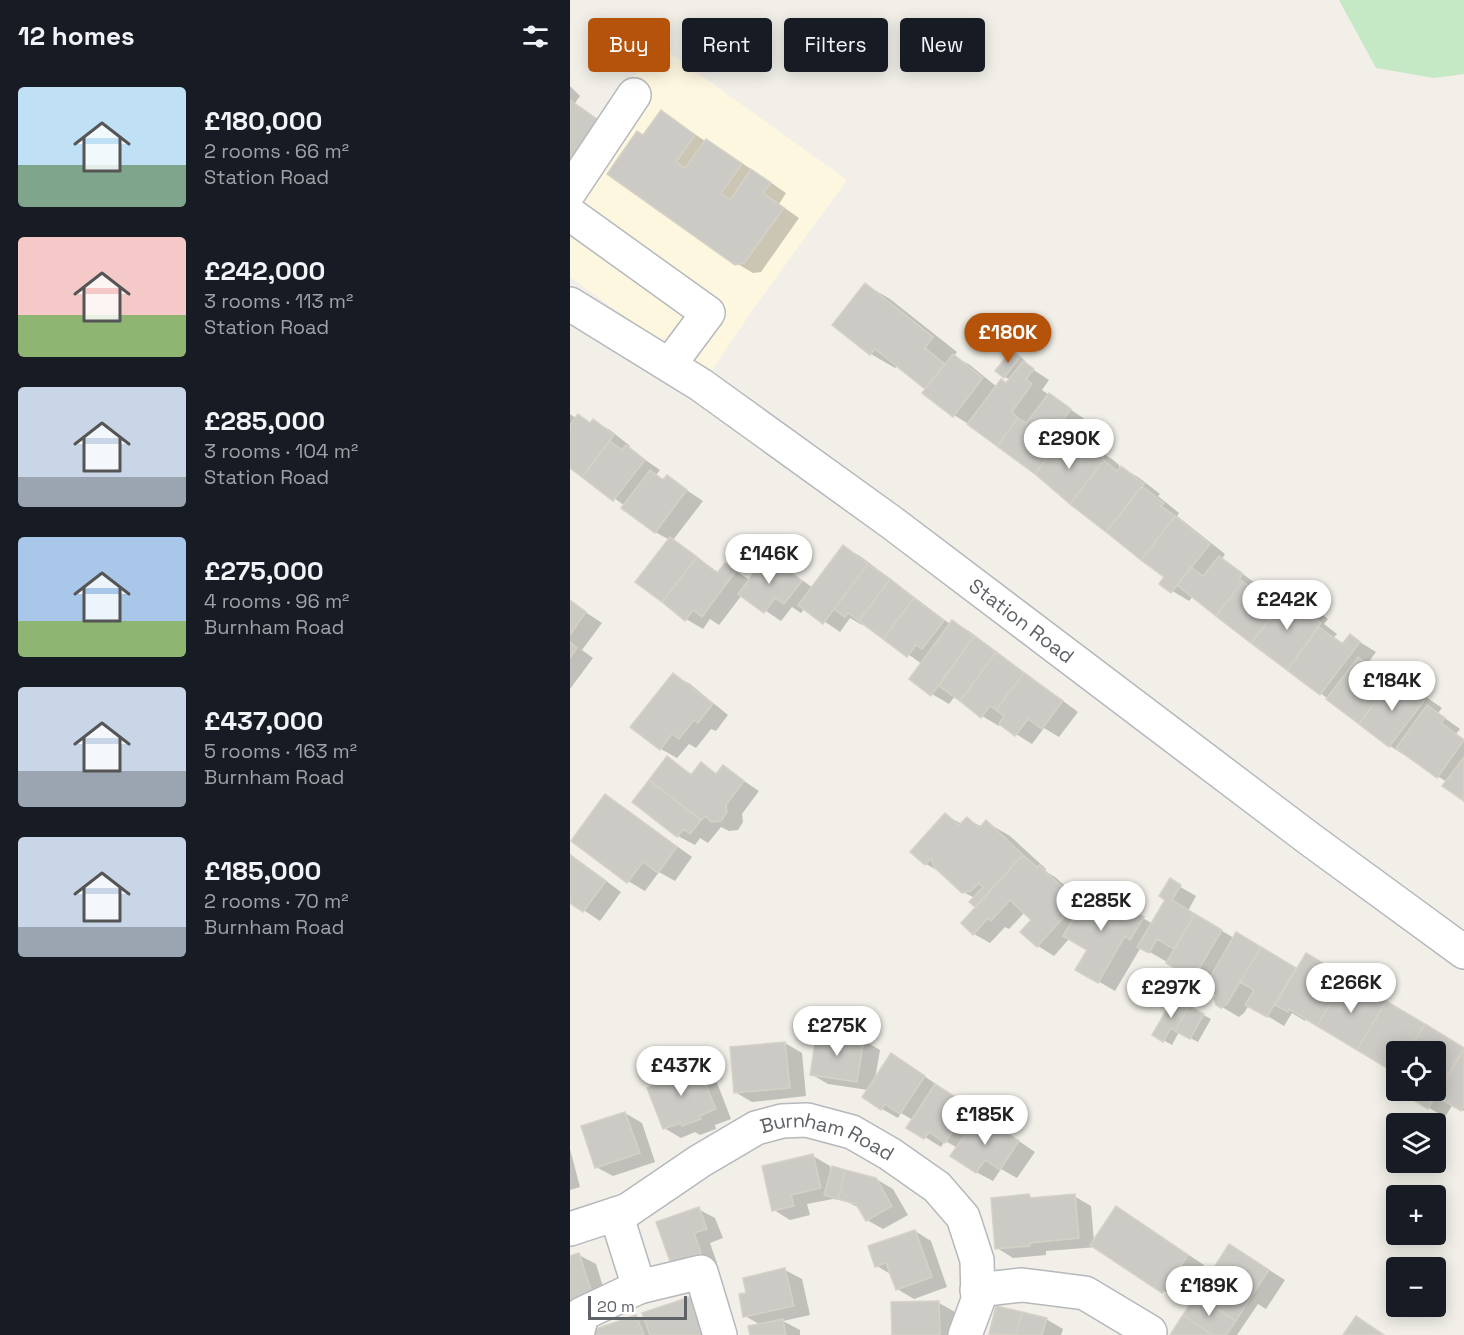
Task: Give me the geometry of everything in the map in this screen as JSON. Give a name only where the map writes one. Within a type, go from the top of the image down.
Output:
[{"type":"street","points":[[570,190],[634,95]]},
{"type":"street","points":[[570,214],[708,313],[670,364]]},
{"type":"street","name":"Station Road","points":[[570,304],[670,364],[891,522],[1301,833],[1464,952]]},
{"type":"street","name":"Burnham Road","points":[[570,1229],[628,1210],[700,1161],[756,1128],[782,1121],[807,1120],[852,1132],[890,1154],[937,1187],[963,1217],[977,1260],[978,1300],[965,1335]]},
{"type":"street","points":[[616,1214],[639,1287]]},
{"type":"street","points":[[577,1335],[582,1314],[639,1287],[700,1272],[720,1335]]},
{"type":"street","points":[[977,1290],[1023,1285],[1085,1293],[1150,1332]]},
{"type":"shaded area","points":[[670,53],[682,62],[682,72],[696,72],[847,180],[756,305],[708,376],[570,277],[570,167],[637,72],[670,72]]},
{"type":"green space","points":[[1339,0],[1464,0],[1464,74],[1434,78],[1376,68]]},
{"type":"building","points":[[570,100],[598,120],[572,158],[570,157]]},
{"type":"building","points":[[661,110],[695,135],[676,162],[685,168],[706,139],[742,164],[721,193],[730,200],[751,169],[771,183],[763,193],[784,208],[744,263],[735,265],[607,174],[637,131],[643,135]]},
{"type":"building","points":[[865,283],[933,337],[925,348],[945,364],[925,389],[875,349],[870,355],[832,325]]},
{"type":"building","points":[[1012,350],[1020,357],[1004,378],[995,371]]},
{"type":"building","points":[[953,354],[983,378],[953,417],[922,393]]},
{"type":"building","points":[[1023,361],[1034,369],[1026,379],[1032,384],[1012,412],[1018,418],[997,446],[967,424],[1001,379],[1006,383]]},
{"type":"building","points":[[1049,393],[1071,409],[1047,442],[1055,447],[1035,474],[997,446],[1018,418],[1026,423]]},
{"type":"building","points":[[578,414],[590,423],[593,419],[614,435],[582,477],[570,468],[570,425]]},
{"type":"building","points":[[1062,440],[1082,456],[1089,448],[1095,448],[1103,454],[1104,460],[1070,504],[1035,474]]},
{"type":"building","points":[[610,441],[622,450],[626,445],[645,460],[613,501],[582,477]]},
{"type":"building","points":[[1104,460],[1117,471],[1121,466],[1144,484],[1106,532],[1070,504]]},
{"type":"building","points":[[650,470],[663,480],[667,475],[687,490],[655,533],[621,508]]},
{"type":"building","points":[[1142,486],[1164,503],[1161,506],[1175,516],[1141,560],[1106,532]]},
{"type":"building","points":[[1175,516],[1210,544],[1171,593],[1159,584],[1164,577],[1141,560]]},
{"type":"building","points":[[670,537],[697,557],[662,602],[635,582]]},
{"type":"building","points":[[843,545],[868,564],[823,624],[798,605]]},
{"type":"building","points":[[767,555],[802,581],[784,604],[775,598],[764,613],[738,594]]},
{"type":"building","points":[[1219,556],[1243,574],[1239,579],[1243,582],[1216,616],[1177,585],[1191,567],[1203,576]]},
{"type":"building","points":[[697,557],[717,573],[725,563],[736,571],[702,617],[693,610],[685,621],[662,602]]},
{"type":"building","points":[[868,564],[890,579],[859,621],[848,613],[845,617],[834,609]]},
{"type":"building","points":[[890,579],[914,598],[883,639],[859,621]]},
{"type":"building","points":[[1243,582],[1263,597],[1267,592],[1282,604],[1251,643],[1216,616]]},
{"type":"building","points":[[1290,591],[1312,608],[1308,613],[1321,623],[1287,670],[1251,643]]},
{"type":"building","points":[[914,598],[944,621],[922,649],[916,645],[907,657],[883,639]]},
{"type":"building","points":[[570,600],[586,612],[570,635]]},
{"type":"building","points":[[952,620],[974,636],[931,696],[909,679]]},
{"type":"building","points":[[1319,627],[1342,644],[1350,634],[1360,642],[1320,695],[1287,670]]},
{"type":"building","points":[[974,636],[996,652],[960,701],[939,686]]},
{"type":"building","points":[[570,642],[577,648],[570,658]]},
{"type":"building","points":[[996,652],[1024,673],[996,710],[990,706],[981,718],[960,701]]},
{"type":"building","points":[[1358,657],[1391,681],[1359,724],[1326,699]]},
{"type":"building","points":[[673,673],[713,704],[698,723],[694,720],[679,739],[672,734],[660,750],[630,727]]},
{"type":"building","points":[[1024,673],[1063,701],[1042,729],[1028,719],[1015,736],[999,724],[1004,716],[996,710]]},
{"type":"building","points":[[1391,681],[1402,691],[1408,683],[1427,697],[1389,747],[1359,724]]},
{"type":"building","points":[[1427,705],[1445,718],[1441,723],[1464,740],[1437,778],[1396,748]]},
{"type":"building","points":[[667,756],[691,775],[701,762],[716,774],[723,765],[744,781],[726,805],[727,812],[721,821],[711,822],[706,816],[701,820],[649,780]]},
{"type":"building","points":[[1464,757],[1464,801],[1442,786]]},
{"type":"building","points":[[649,780],[701,820],[690,834],[684,829],[677,837],[632,802]]},
{"type":"building","points":[[605,794],[677,847],[658,873],[643,862],[627,883],[571,841]]},
{"type":"building","points":[[945,813],[959,825],[967,817],[979,828],[986,820],[1023,855],[975,907],[969,902],[983,887],[979,883],[971,891],[962,893],[934,867],[931,858],[925,865],[910,852]]},
{"type":"building","points":[[570,855],[606,881],[583,912],[570,903]]},
{"type":"building","points":[[1023,855],[1037,867],[1039,865],[1064,889],[1059,894],[1073,907],[1037,947],[1020,932],[1031,920],[1010,900],[991,921],[988,918],[973,935],[961,923]]},
{"type":"building","points":[[1170,878],[1181,885],[1172,900],[1195,914],[1174,949],[1157,939],[1149,953],[1137,947],[1165,900],[1159,896]]},
{"type":"building","points":[[1092,887],[1144,917],[1130,940],[1125,936],[1098,983],[1075,970],[1087,950],[1063,936]]},
{"type":"building","points":[[1195,914],[1222,930],[1193,979],[1166,963]]},
{"type":"building","points":[[1236,932],[1261,947],[1227,1004],[1221,1008],[1216,1005],[1214,999],[1216,995],[1204,988]]},
{"type":"building","points":[[1261,947],[1296,968],[1267,1017],[1245,1005],[1254,990],[1240,982]]},
{"type":"building","points":[[1306,953],[1346,977],[1317,1026],[1289,1009],[1288,1012],[1275,1005]]},
{"type":"building","points":[[1346,977],[1386,1001],[1357,1050],[1317,1026]]},
{"type":"building","points":[[1174,997],[1189,1006],[1175,1031],[1171,1028],[1163,1042],[1152,1035]]},
{"type":"building","points":[[1386,1001],[1425,1024],[1415,1041],[1386,1041],[1386,1068],[1357,1050]]},
{"type":"building","points":[[1189,1006],[1204,1014],[1190,1039],[1175,1031]]},
{"type":"building","points":[[1425,1024],[1464,1048],[1446,1078],[1446,1041],[1415,1041]]},
{"type":"building","points":[[817,1031],[864,1039],[857,1082],[810,1075]]},
{"type":"building","points":[[785,1042],[790,1088],[734,1093],[730,1047]]},
{"type":"building","points":[[1464,1049],[1464,1106],[1461,1111],[1444,1101],[1446,1079]]},
{"type":"building","points":[[891,1053],[925,1076],[900,1114],[885,1104],[881,1110],[862,1097]]},
{"type":"building","points":[[679,1065],[682,1075],[699,1068],[716,1109],[699,1116],[701,1119],[682,1126],[681,1123],[663,1129],[647,1088],[663,1081],[660,1072]]},
{"type":"building","points":[[935,1084],[969,1106],[945,1143],[929,1132],[924,1139],[906,1128]]},
{"type":"building","points":[[1415,1101],[1433,1101],[1428,1109]]},
{"type":"building","points":[[625,1112],[640,1153],[595,1168],[581,1126]]},
{"type":"building","points":[[980,1114],[1019,1141],[1000,1170],[985,1160],[976,1173],[950,1156]]},
{"type":"building","points":[[813,1154],[821,1188],[791,1195],[794,1206],[772,1211],[762,1166]]},
{"type":"building","points":[[832,1166],[845,1170],[838,1199],[824,1195]]},
{"type":"building","points":[[845,1170],[876,1178],[892,1206],[866,1221],[856,1204],[838,1199]]},
{"type":"building","points":[[1029,1194],[1030,1198],[1075,1194],[1079,1238],[995,1249],[991,1198]]},
{"type":"building","points":[[1116,1206],[1188,1255],[1162,1293],[1090,1245]]},
{"type":"building","points":[[699,1207],[707,1229],[694,1233],[701,1253],[671,1264],[656,1222]]},
{"type":"building","points":[[915,1230],[932,1277],[896,1290],[886,1263],[875,1267],[868,1246]]},
{"type":"building","points":[[1229,1244],[1269,1270],[1249,1300],[1210,1274]]},
{"type":"building","points":[[579,1253],[593,1296],[570,1304],[570,1256]]},
{"type":"building","points":[[785,1268],[794,1306],[743,1317],[739,1294],[746,1293],[743,1278]]},
{"type":"building","points":[[1210,1274],[1249,1300],[1236,1321],[1196,1295]]},
{"type":"building","points":[[1196,1295],[1236,1321],[1226,1335],[1213,1335],[1183,1315]]},
{"type":"building","points":[[693,1296],[706,1335],[650,1335],[642,1313]]},
{"type":"building","points":[[939,1301],[940,1335],[892,1335],[891,1302]]},
{"type":"building","points":[[996,1306],[1022,1312],[1016,1335],[989,1334]]},
{"type":"building","points":[[1022,1312],[1047,1318],[1042,1335],[1016,1335]]},
{"type":"building","points":[[636,1315],[644,1335],[588,1335],[587,1332]]},
{"type":"building","points":[[1183,1315],[1213,1335],[1170,1335]]},
{"type":"building","points":[[1356,1316],[1384,1335],[1343,1335]]},
{"type":"building","points":[[783,1319],[786,1335],[750,1335],[748,1326]]}]
